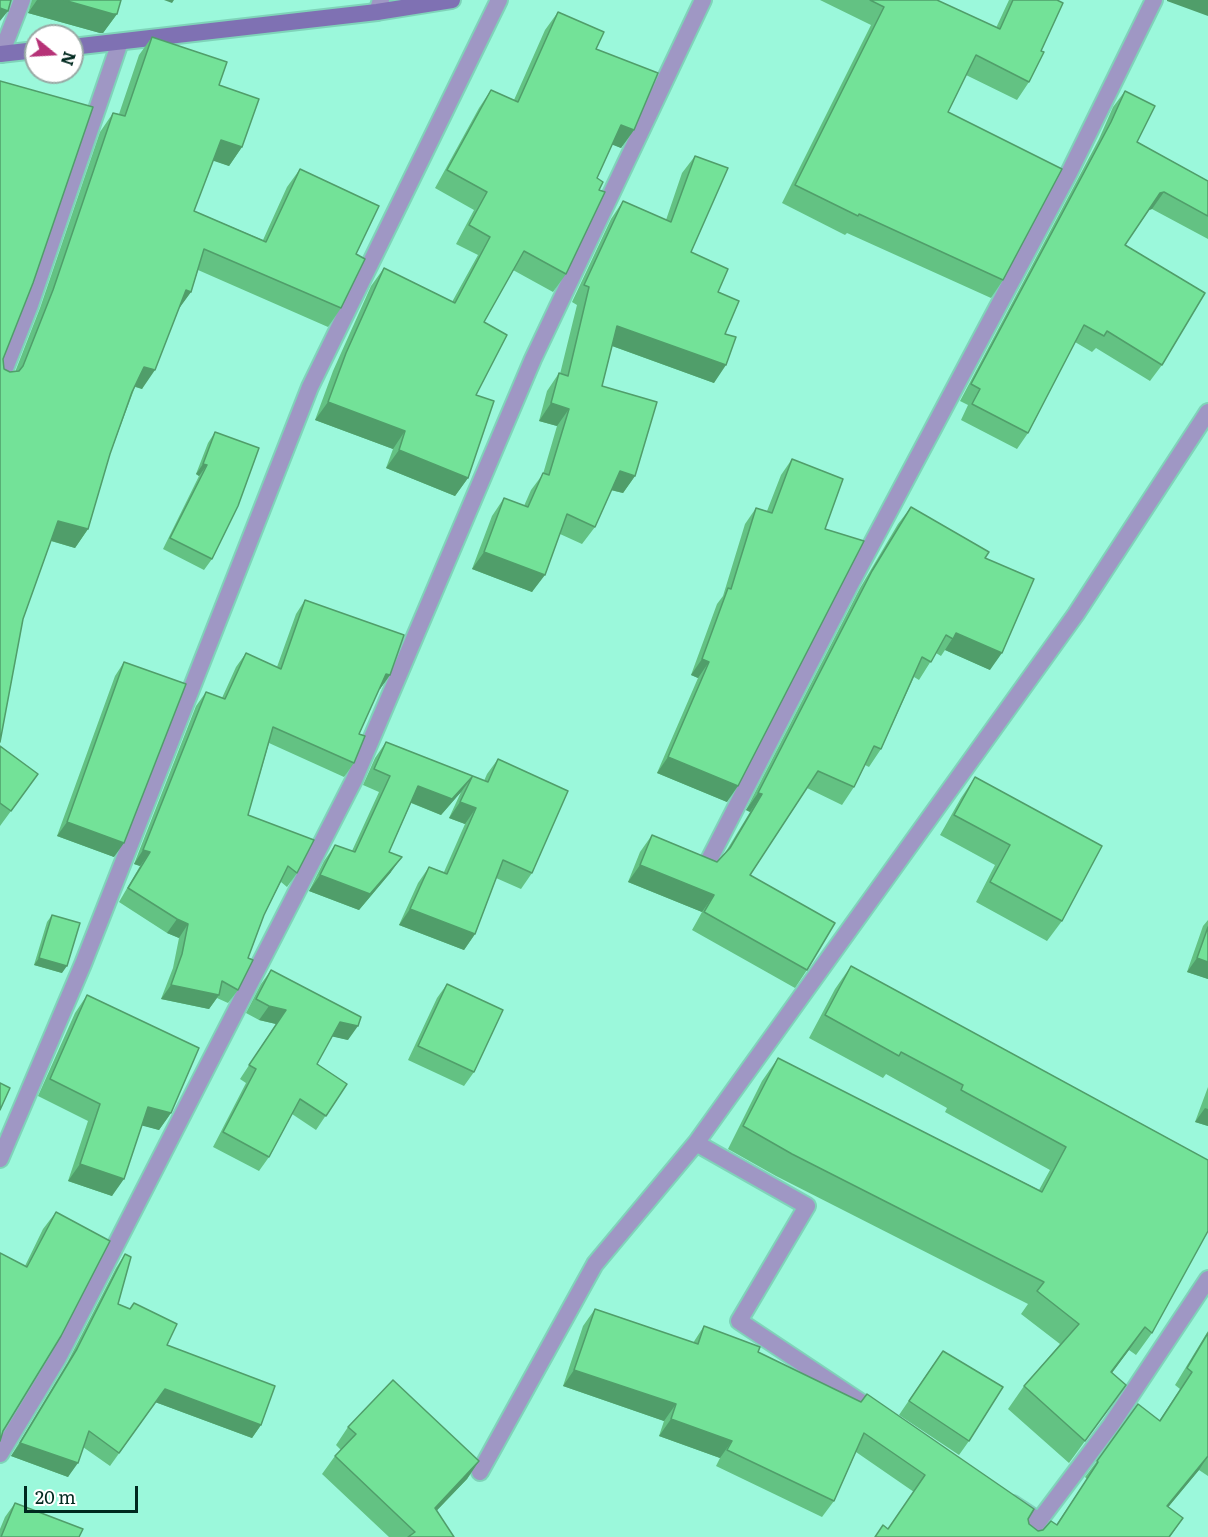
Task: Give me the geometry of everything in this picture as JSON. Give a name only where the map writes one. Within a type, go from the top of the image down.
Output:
[{"type":"main road","points":[[84,46],[379,6],[452,0]]},
{"type":"main road","points":[[0,54],[24,51]]},
{"type":"street","points":[[0,54],[22,0]]},
{"type":"street","points":[[0,1159],[83,964],[310,387],[499,0]]},
{"type":"street","points":[[0,1454],[58,1358],[354,780],[533,358],[704,0]]},
{"type":"street","points":[[709,861],[851,584],[1069,173],[1154,0]]},
{"type":"street","points":[[0,381],[30,305],[120,42]]},
{"type":"street","points":[[480,1472],[595,1264],[696,1143],[1076,614],[1208,412]]},
{"type":"street","points":[[696,1143],[807,1206],[739,1321],[894,1424]]},
{"type":"street","points":[[1027,1537],[1111,1425],[1208,1280]]},
{"type":"street","points":[[1000,1495],[1039,1521]]},
{"type":"building","points":[[0,0],[11,0],[8,11],[0,8]]},
{"type":"building","points":[[64,0],[121,0],[117,14],[113,14]]},
{"type":"building","points":[[870,0],[937,0],[1000,29],[1013,0],[1057,0],[1063,3],[1041,51],[1044,52],[1029,82],[976,55],[948,112],[1062,169],[1003,280],[859,214],[858,216],[795,185],[884,7]]},
{"type":"building","points":[[558,12],[604,32],[596,49],[658,73],[634,130],[621,125],[597,178],[603,182],[599,190],[605,192],[566,274],[524,251],[484,322],[507,335],[476,395],[494,401],[468,478],[399,450],[405,431],[328,402],[346,353],[384,268],[455,303],[490,237],[469,225],[487,192],[447,170],[491,90],[518,102]]},
{"type":"building","points":[[152,37],[227,62],[219,85],[259,99],[242,147],[221,140],[194,211],[266,242],[300,169],[379,206],[356,254],[365,259],[341,308],[204,249],[191,292],[186,290],[155,370],[144,367],[132,392],[110,454],[88,529],[58,521],[23,619],[0,742],[0,81],[93,107],[33,283],[3,359],[4,369],[10,372],[19,371],[23,366],[53,290],[113,113],[125,116]]},
{"type":"building","points":[[1125,91],[1155,106],[1137,142],[1208,181],[1208,216],[1164,192],[1160,193],[1125,245],[1205,293],[1162,365],[1107,331],[1104,336],[1084,325],[1028,433],[972,404],[980,389],[971,384],[1111,122]]},
{"type":"building","points":[[695,156],[728,168],[691,252],[728,269],[718,292],[739,301],[725,334],[736,337],[726,365],[617,326],[602,386],[657,402],[635,476],[620,471],[595,527],[567,514],[545,575],[484,552],[504,498],[528,507],[543,473],[549,475],[569,409],[551,403],[559,373],[568,376],[589,287],[584,285],[623,201],[671,222]]},
{"type":"building","points":[[215,432],[259,448],[238,506],[212,559],[170,538],[207,465],[203,464]]},
{"type":"building","points":[[792,459],[843,479],[825,529],[864,541],[738,786],[668,757],[709,662],[702,659],[728,588],[731,589],[756,508],[772,513]]},
{"type":"building","points":[[911,507],[989,552],[985,558],[1034,579],[1002,653],[956,633],[953,639],[946,635],[931,662],[922,657],[881,749],[874,746],[854,787],[818,771],[750,875],[835,923],[807,970],[704,912],[714,895],[640,865],[652,835],[717,862],[730,848],[762,794],[758,793],[872,571]]},
{"type":"building","points":[[305,600],[404,635],[390,675],[386,674],[359,734],[365,736],[354,763],[273,727],[248,815],[314,840],[297,873],[288,866],[264,915],[248,958],[253,960],[238,990],[222,981],[219,995],[171,985],[182,954],[188,924],[128,888],[150,852],[143,850],[206,692],[225,699],[246,653],[281,669]]},
{"type":"building","points":[[124,662],[186,684],[124,843],[67,822]]},
{"type":"building","points":[[386,742],[488,782],[498,759],[568,791],[532,873],[503,860],[475,934],[410,909],[429,867],[447,874],[476,808],[460,802],[472,777],[452,799],[418,786],[389,852],[402,857],[370,894],[320,875],[335,845],[355,852],[390,776],[374,769]]},
{"type":"building","points":[[0,746],[38,774],[11,811],[0,803]]},
{"type":"building","points":[[975,777],[1102,846],[1062,921],[990,882],[1010,845],[954,815]]},
{"type":"building","points":[[52,915],[80,923],[67,966],[39,958]]},
{"type":"building","points":[[1208,927],[1208,962],[1197,958]]},
{"type":"building","points":[[851,966],[1208,1160],[1208,1231],[1152,1333],[1145,1327],[1111,1372],[1126,1385],[1085,1441],[1024,1386],[1079,1324],[1037,1291],[1044,1282],[792,1154],[743,1126],[778,1058],[1042,1192],[1066,1147],[961,1090],[963,1085],[901,1052],[899,1056],[825,1015]]},
{"type":"building","points":[[271,970],[361,1017],[358,1026],[340,1022],[317,1064],[347,1084],[326,1116],[300,1099],[269,1157],[223,1132],[256,1069],[249,1065],[286,1010],[269,1006],[256,999]]},
{"type":"building","points":[[447,984],[503,1010],[474,1072],[418,1046]]},
{"type":"building","points":[[87,995],[199,1048],[171,1113],[148,1107],[124,1179],[80,1164],[100,1104],[50,1079]]},
{"type":"building","points":[[0,1083],[10,1088],[0,1110]]},
{"type":"building","points":[[56,1212],[110,1241],[61,1336],[3,1431],[0,1441],[0,1253],[27,1267]]},
{"type":"building","points":[[125,1254],[131,1257],[118,1304],[130,1309],[134,1303],[177,1324],[167,1345],[275,1386],[261,1425],[165,1389],[119,1453],[89,1431],[78,1463],[20,1443],[77,1349]]},
{"type":"building","points":[[595,1309],[698,1344],[704,1326],[760,1347],[758,1352],[861,1402],[867,1394],[1034,1509],[1028,1519],[1029,1524],[1038,1531],[1043,1530],[1051,1521],[1057,1525],[1097,1461],[1138,1404],[1160,1421],[1192,1372],[1187,1368],[1208,1333],[1208,1456],[1167,1506],[1183,1518],[1169,1537],[875,1537],[883,1525],[888,1529],[925,1475],[864,1433],[834,1501],[727,1450],[732,1441],[671,1419],[676,1404],[574,1370]]},
{"type":"building","points":[[943,1351],[1003,1387],[969,1441],[909,1401]]},
{"type":"building","points":[[393,1380],[479,1461],[435,1508],[454,1537],[408,1537],[415,1532],[335,1456],[356,1434],[348,1427]]},
{"type":"building","points":[[15,1503],[83,1529],[79,1537],[1,1537]]}]
